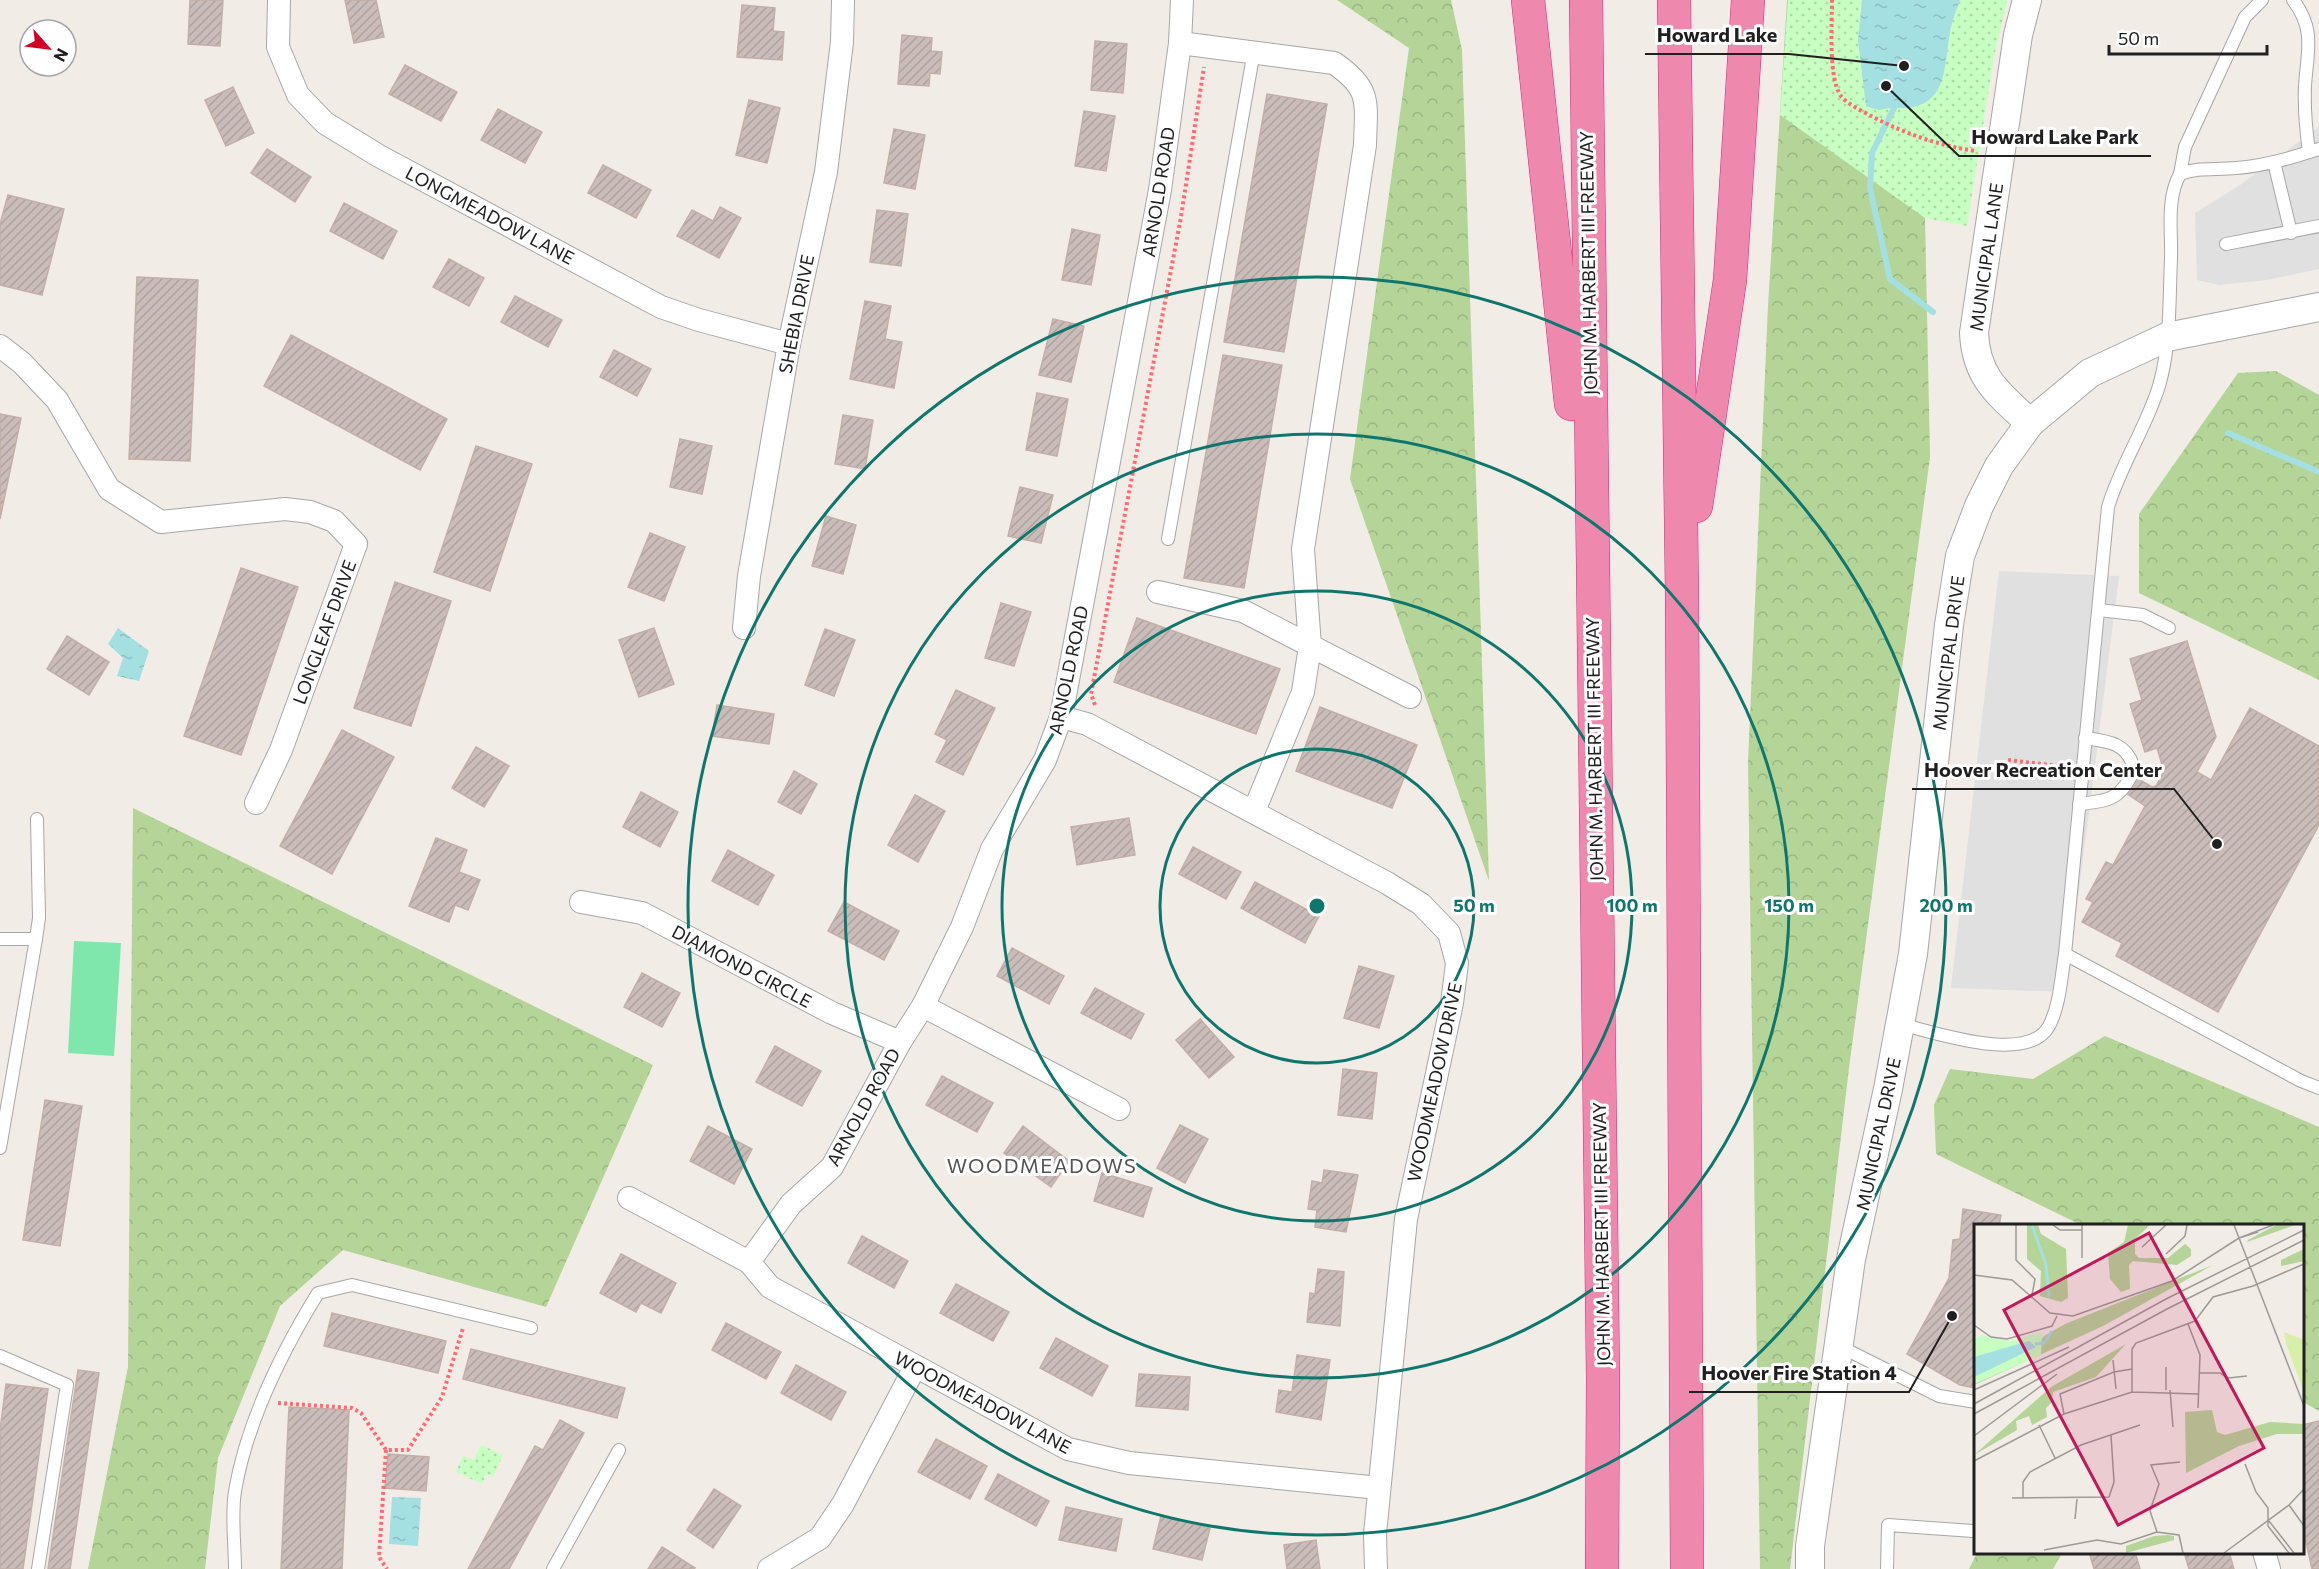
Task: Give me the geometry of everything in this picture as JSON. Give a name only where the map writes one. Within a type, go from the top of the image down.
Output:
[{"type":"highway","points":[[1528,0],[1592,597]]},
{"type":"highway","name":"JOHN M. HARBERT III FREEWAY","points":[[1586,0],[1603,1379],[1602,1569]]},
{"type":"highway","points":[[1674,0],[1682,597],[1687,1569]]},
{"type":"highway","points":[[1682,597],[1730,280],[1748,0]]},
{"type":"street","name":"LONGMEADOW LANE","points":[[279,0],[278,47],[298,95],[325,123],[379,156],[661,307],[699,320],[789,344]]},
{"type":"street","name":"SHEBIA DRIVE","points":[[744,628],[749,576],[789,344],[826,172],[842,42],[843,0]]},
{"type":"street","name":"ARNOLD ROAD","points":[[749,1262],[791,1204],[832,1167],[900,1042],[923,1006],[962,927],[992,849],[1045,760],[1061,717],[1160,190],[1180,43],[1182,0]]},
{"type":"street","name":"MUNICIPAL LANE","points":[[2027,0],[2018,35],[1974,333],[1975,355],[1983,376],[2030,423]]},
{"type":"street","points":[[1180,43],[1334,63],[1353,76],[1366,98],[1365,145],[1303,549],[1310,646],[1303,692],[1254,811]]},
{"type":"street","name":"MUNICIPAL DRIVE","points":[[1810,1569],[1810,1546],[1851,1259],[1913,954],[1949,625],[1960,556],[1979,506],[1999,466],[2030,423],[2090,373],[2167,337],[2319,307]]},
{"type":"street","name":"LONGLEAF DRIVE","points":[[0,346],[22,363],[57,400],[109,489],[161,522],[285,509],[310,512],[334,521],[356,544],[280,750],[256,803]]},
{"type":"street","points":[[1158,592],[1243,611],[1410,697]]},
{"type":"street","name":"WOODMEADOW DRIVE","points":[[1061,717],[1087,724],[1254,811],[1421,904],[1449,933],[1457,963],[1452,1003],[1406,1220],[1378,1488],[1375,1534],[1376,1569]]},
{"type":"street","name":"DIAMOND CIRCLE","points":[[581,902],[642,913],[832,1013],[900,1042]]},
{"type":"street","points":[[923,1006],[1119,1109]]},
{"type":"street","name":"WOODMEADOW LANE","points":[[630,1198],[749,1262],[770,1287],[1068,1449],[1129,1464],[1378,1488]]},
{"type":"street","points":[[769,1569],[820,1538],[843,1504],[915,1367]]},
{"type":"street","points":[[2265,1554],[2269,1569]]},
{"type":"lane","points":[[1900,1024],[1974,1040],[2017,1046],[2032,1041],[2048,1029],[2056,1008],[2064,954],[2108,507],[2118,475],[2153,403],[2159,383],[2167,337],[2172,190],[2180,174],[2185,147],[2245,17],[2262,0]]},
{"type":"lane","points":[[2180,174],[2191,170],[2237,168],[2274,162],[2314,151],[2305,118],[2310,46],[2304,14],[2293,0]]},
{"type":"lane","points":[[1168,539],[1254,51]]},
{"type":"lane","points":[[2274,162],[2291,233]]},
{"type":"lane","points":[[2226,244],[2319,226]]},
{"type":"lane","points":[[2099,610],[2143,615],[2169,628]]},
{"type":"lane","points":[[2079,804],[2102,802],[2117,796],[2127,785],[2134,769],[2125,749],[2113,742],[2085,738]]},
{"type":"lane","points":[[0,1148],[39,918],[37,819]]},
{"type":"lane","points":[[0,939],[36,939]]},
{"type":"lane","points":[[2064,954],[2319,1088]]},
{"type":"lane","points":[[235,1569],[235,1493],[249,1430],[295,1330],[318,1293],[351,1285],[531,1328]]},
{"type":"lane","points":[[1839,1346],[1939,1396],[1974,1402]]},
{"type":"lane","points":[[0,1356],[67,1385],[38,1569]]},
{"type":"lane","points":[[553,1569],[619,1450]]},
{"type":"lane","points":[[1887,1569],[1888,1525],[1973,1531]]},
{"type":"path","points":[[1832,0],[1834,80],[1840,96],[1860,111],[1908,135],[1940,146],[1975,151]]},
{"type":"path","points":[[1096,706],[1091,694],[1181,217],[1208,46]]},
{"type":"path","points":[[2008,760],[2082,769]]},
{"type":"path","points":[[386,1450],[408,1450],[442,1397],[468,1313]]},
{"type":"path","points":[[262,1403],[351,1408],[361,1413],[386,1450],[379,1557],[387,1569]]},
{"type":"green space","points":[[1337,0],[1451,0],[1462,50],[1489,881],[1350,479],[1409,48]]},
{"type":"green space","points":[[1787,0],[1862,0],[1866,106],[1925,218],[1930,457],[1849,1068],[1790,1569],[1760,1569],[1748,762],[1768,306]]},
{"type":"green space","points":[[1788,0],[2007,0],[1994,57],[1967,226],[1925,218],[1780,115]]},
{"type":"green space","points":[[2276,371],[2319,395],[2319,680],[2139,593],[2139,514],[2238,373]]},
{"type":"green space","points":[[133,808],[653,1065],[546,1307],[343,1250],[280,1306],[218,1458],[205,1569],[88,1569],[128,1367]]},
{"type":"green space","points":[[74,941],[121,943],[114,1056],[68,1053]]},
{"type":"green space","points":[[2105,1036],[2319,1127],[2319,1411],[2304,1403],[2304,1224],[2079,1224],[1936,1154],[1934,1105],[1950,1069],[2033,1079]]},
{"type":"green space","points":[[481,1445],[503,1455],[493,1477],[486,1474],[482,1484],[456,1472],[463,1456],[474,1460]]},
{"type":"green space","points":[[1976,1554],[2061,1554],[2053,1569],[1969,1569]]},
{"type":"shaded area","points":[[2319,127],[2319,269],[2267,280],[2219,285],[2197,280],[2195,213],[2240,185]]},
{"type":"shaded area","points":[[1999,571],[2119,576],[2066,992],[1951,988]]},
{"type":"water","points":[[1862,0],[1960,0],[1951,27],[1941,82],[1936,93],[1927,101],[1914,107],[1877,109],[1866,106],[1858,40]]},
{"type":"water","points":[[118,628],[149,651],[139,681],[117,676],[123,658],[108,644]]},
{"type":"water","points":[[392,1497],[421,1498],[418,1546],[389,1544]]},
{"type":"building","points":[[190,0],[223,0],[220,46],[188,44]]},
{"type":"building","points":[[345,0],[376,0],[384,37],[354,43]]},
{"type":"building","points":[[742,5],[775,8],[773,31],[784,32],[782,60],[737,57]]},
{"type":"building","points":[[902,35],[932,38],[931,51],[942,52],[940,74],[930,73],[929,86],[898,84]]},
{"type":"building","points":[[1095,41],[1127,44],[1123,93],[1091,90]]},
{"type":"building","points":[[405,65],[457,92],[441,121],[389,94]]},
{"type":"building","points":[[233,87],[254,133],[226,146],[205,100]]},
{"type":"building","points":[[1267,94],[1327,104],[1284,352],[1224,342]]},
{"type":"building","points":[[749,100],[780,108],[767,163],[736,155]]},
{"type":"building","points":[[498,109],[542,132],[525,163],[481,140]]},
{"type":"building","points":[[1084,111],[1115,116],[1106,171],[1075,166]]},
{"type":"building","points":[[894,129],[925,135],[915,189],[884,183]]},
{"type":"building","points":[[267,149],[311,177],[295,202],[251,173]]},
{"type":"building","points":[[603,165],[651,190],[636,218],[588,193]]},
{"type":"building","points":[[8,195],[64,209],[42,295],[0,285],[0,224]]},
{"type":"building","points":[[344,203],[397,231],[383,259],[330,231]]},
{"type":"building","points":[[720,207],[741,218],[719,258],[677,236],[692,210],[713,221]]},
{"type":"building","points":[[877,210],[908,214],[901,266],[870,262]]},
{"type":"building","points":[[1072,229],[1100,235],[1091,285],[1062,280]]},
{"type":"building","points":[[449,259],[484,278],[469,306],[433,287]]},
{"type":"building","points":[[137,277],[198,280],[190,461],[129,459]]},
{"type":"building","points":[[515,296],[562,320],[548,347],[501,322]]},
{"type":"building","points":[[865,301],[891,306],[885,339],[902,342],[894,388],[850,379]]},
{"type":"building","points":[[1053,319],[1084,326],[1071,382],[1039,375]]},
{"type":"building","points":[[291,335],[447,419],[420,470],[264,386]]},
{"type":"building","points":[[614,350],[651,369],[637,396],[600,377]]},
{"type":"building","points":[[1223,355],[1282,365],[1244,588],[1184,578]]},
{"type":"building","points":[[1037,393],[1068,399],[1057,456],[1026,450]]},
{"type":"building","points":[[0,414],[21,418],[0,519]]},
{"type":"building","points":[[843,415],[873,420],[865,469],[835,464]]},
{"type":"building","points":[[680,439],[712,446],[702,494],[670,487]]},
{"type":"building","points":[[476,446],[532,464],[490,591],[434,572]]},
{"type":"building","points":[[1020,487],[1053,495],[1041,543],[1008,536]]},
{"type":"building","points":[[826,516],[856,525],[843,574],[812,566]]},
{"type":"building","points":[[650,533],[685,547],[664,601],[628,587]]},
{"type":"building","points":[[241,568],[298,587],[241,755],[184,736]]},
{"type":"building","points":[[395,582],[451,601],[411,726],[354,708]]},
{"type":"building","points":[[1001,603],[1031,612],[1014,666],[985,658]]},
{"type":"building","points":[[1137,618],[1280,669],[1256,734],[1114,682]]},
{"type":"building","points":[[654,628],[674,684],[639,697],[619,640]]},
{"type":"building","points":[[825,629],[855,640],[834,696],[805,685]]},
{"type":"building","points":[[67,636],[109,662],[89,695],[47,669]]},
{"type":"building","points":[[2187,641],[2216,737],[2197,772],[2211,780],[2250,708],[2319,746],[2319,825],[2218,1012],[2116,956],[2122,943],[2082,922],[2093,902],[2086,899],[2106,862],[2113,865],[2145,806],[2126,793],[2135,777],[2152,787],[2156,786],[2164,771],[2157,748],[2145,752],[2130,704],[2142,700],[2130,659]]},
{"type":"building","points":[[956,690],[995,708],[963,775],[936,762],[947,740],[935,734]]},
{"type":"building","points":[[717,705],[774,714],[769,744],[712,736]]},
{"type":"building","points":[[1320,707],[1417,745],[1392,808],[1296,771]]},
{"type":"building","points":[[342,730],[394,757],[332,874],[280,846]]},
{"type":"building","points":[[476,747],[509,766],[484,807],[452,788]]},
{"type":"building","points":[[794,771],[817,784],[801,814],[778,802]]},
{"type":"building","points":[[641,792],[678,812],[660,847],[623,827]]},
{"type":"building","points":[[915,795],[945,811],[918,862],[888,845]]},
{"type":"building","points":[[1129,818],[1135,855],[1077,865],[1071,827]]},
{"type":"building","points":[[436,838],[467,850],[459,872],[480,880],[468,910],[455,905],[449,922],[409,906]]},
{"type":"building","points":[[1193,847],[1241,872],[1226,899],[1179,874]]},
{"type":"building","points":[[728,850],[774,875],[758,905],[712,881]]},
{"type":"building","points":[[1255,882],[1319,916],[1305,943],[1241,908]]},
{"type":"building","points":[[844,902],[899,931],[884,960],[828,931]]},
{"type":"building","points":[[1012,948],[1064,976],[1049,1004],[997,976]]},
{"type":"building","points":[[1359,966],[1394,976],[1379,1028],[1344,1018]]},
{"type":"building","points":[[642,973],[680,993],[662,1027],[624,1007]]},
{"type":"building","points":[[1095,988],[1144,1014],[1131,1039],[1081,1013]]},
{"type":"building","points":[[1200,1019],[1234,1057],[1209,1078],[1176,1040]]},
{"type":"building","points":[[775,1046],[821,1071],[802,1106],[756,1082]]},
{"type":"building","points":[[1343,1069],[1377,1073],[1372,1119],[1338,1115]]},
{"type":"building","points":[[942,1076],[993,1103],[977,1132],[926,1105]]},
{"type":"building","points":[[45,1100],[82,1106],[60,1246],[23,1240]]},
{"type":"building","points":[[1180,1125],[1208,1139],[1185,1183],[1157,1168]]},
{"type":"building","points":[[708,1126],[752,1149],[734,1184],[690,1161]]},
{"type":"building","points":[[1023,1126],[1069,1161],[1051,1187],[1004,1153]]},
{"type":"building","points":[[1324,1170],[1358,1175],[1346,1232],[1315,1227],[1317,1210],[1308,1209],[1312,1181],[1322,1183]]},
{"type":"building","points":[[1102,1173],[1152,1188],[1143,1217],[1094,1201]]},
{"type":"building","points":[[1963,1209],[2001,1215],[1999,1224],[1974,1224],[1974,1388],[1960,1385],[1907,1354],[1949,1278],[1953,1240],[1960,1239]]},
{"type":"building","points":[[862,1236],[908,1261],[894,1288],[848,1263]]},
{"type":"building","points":[[621,1254],[676,1283],[661,1313],[641,1303],[636,1312],[600,1293]]},
{"type":"building","points":[[1318,1269],[1344,1272],[1340,1326],[1307,1322],[1310,1293],[1315,1294]]},
{"type":"building","points":[[956,1284],[1009,1312],[993,1341],[940,1313]]},
{"type":"building","points":[[332,1313],[446,1341],[438,1373],[324,1346]]},
{"type":"building","points":[[726,1323],[781,1352],[766,1379],[712,1350]]},
{"type":"building","points":[[1056,1338],[1108,1366],[1092,1396],[1040,1368]]},
{"type":"building","points":[[471,1349],[625,1388],[617,1418],[463,1379]]},
{"type":"building","points":[[1297,1355],[1330,1360],[1321,1420],[1276,1412],[1279,1390],[1292,1392]]},
{"type":"building","points":[[796,1365],[846,1392],[831,1420],[781,1393]]},
{"type":"building","points":[[78,1370],[99,1373],[70,1569],[48,1569]]},
{"type":"building","points":[[1139,1374],[1190,1377],[1188,1410],[1136,1406]]},
{"type":"building","points":[[6,1384],[48,1389],[23,1569],[0,1569],[0,1430]]},
{"type":"building","points":[[289,1407],[349,1410],[342,1569],[281,1569]]},
{"type":"building","points":[[560,1420],[584,1433],[509,1569],[468,1569],[535,1446],[543,1450]]},
{"type":"building","points":[[2319,1421],[2319,1569],[2312,1569],[2304,1533],[2304,1425]]},
{"type":"building","points":[[936,1439],[987,1466],[970,1499],[918,1472]]},
{"type":"building","points":[[388,1454],[429,1457],[426,1491],[385,1488]]},
{"type":"building","points":[[998,1474],[1049,1501],[1036,1526],[985,1499]]},
{"type":"building","points":[[714,1489],[741,1506],[713,1548],[687,1530]]},
{"type":"building","points":[[1066,1507],[1122,1519],[1116,1551],[1059,1540]]},
{"type":"building","points":[[1161,1516],[1210,1528],[1202,1560],[1153,1549]]},
{"type":"building","points":[[1316,1540],[1320,1569],[1287,1569],[1284,1545]]},
{"type":"building","points":[[662,1547],[695,1568],[648,1569]]},
{"type":"building","points":[[2090,1554],[2136,1554],[2140,1569],[2094,1569]]},
{"type":"building","points":[[2185,1554],[2230,1554],[2234,1569],[2189,1569]]},
{"type":"waterway","points":[[1894,108],[1872,153],[1870,188],[1890,279],[1933,312]]},
{"type":"waterway","points":[[2228,433],[2319,472]]},
{"type":"place","name":"Howard Lake","points":[[1904,66]]},
{"type":"place","name":"Howard Lake Park","points":[[1886,86]]},
{"type":"place","name":"Hoover Recreation Center","points":[[2217,844]]},
{"type":"place","name":"Hoover Fire Station 4","points":[[1952,1316]]},
{"type":"district","name":"WOODMEADOWS","points":[[1042,1165]]}]
